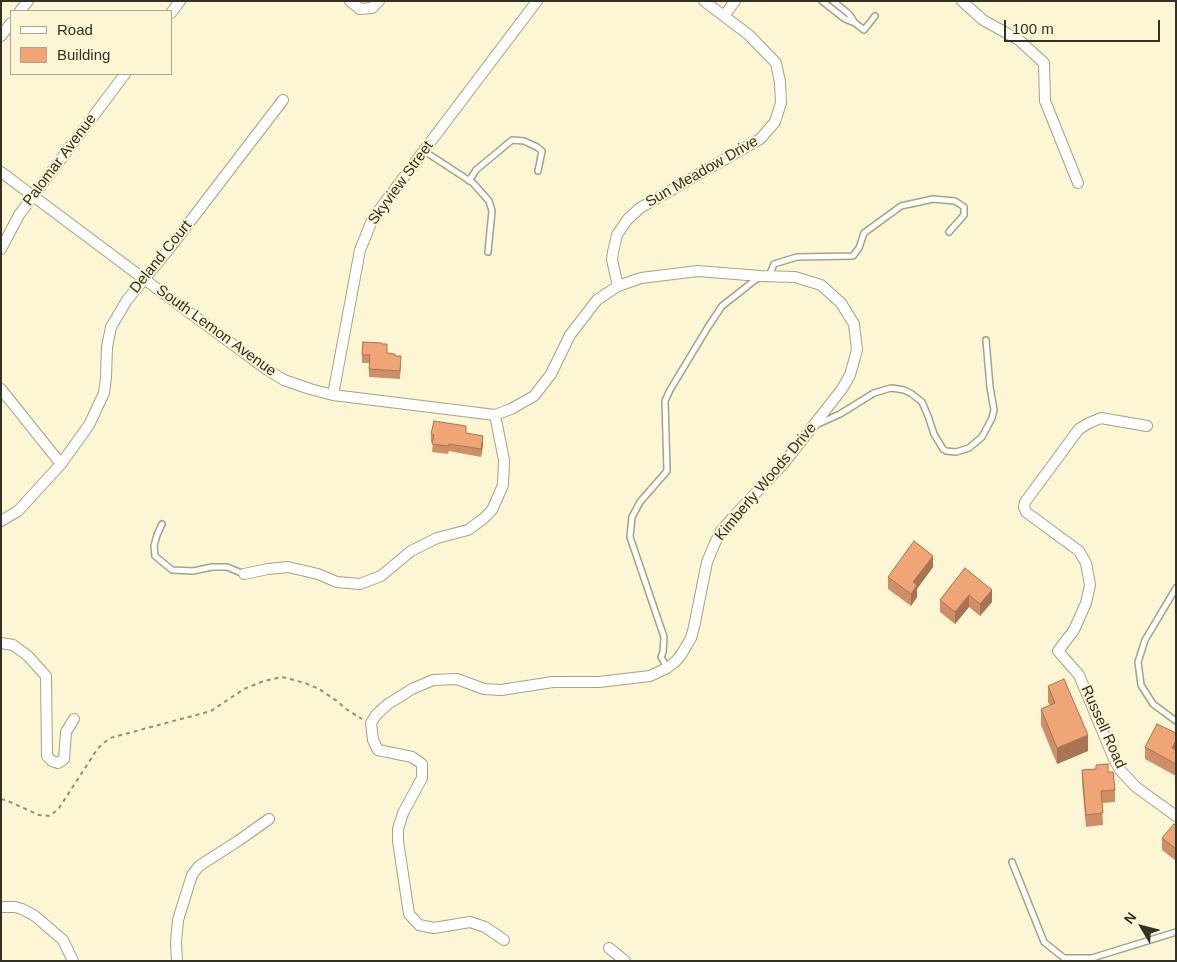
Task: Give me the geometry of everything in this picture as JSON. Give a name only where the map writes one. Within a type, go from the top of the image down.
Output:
[{"type":"street","points":[[172,12],[180,1]]},
{"type":"street","points":[[350,1],[360,9],[372,8],[379,1]]},
{"type":"street","name":"Skyview Street","points":[[333,395],[360,250],[373,218],[537,1]]},
{"type":"street","name":"Sun Meadow Drive","points":[[618,286],[612,252],[617,235],[627,220],[640,208],[760,140],[775,122],[781,103],[780,82],[776,63],[749,35],[704,1]]},
{"type":"street","points":[[724,16],[735,1]]},
{"type":"street","points":[[962,1],[983,20],[1019,40],[1044,63],[1045,101],[1078,183]]},
{"type":"street","points":[[1,36],[10,24]]},
{"type":"street","name":"Palomar Avenue","points":[[1,250],[19,215],[124,75]]},
{"type":"street","name":"Deland Court","points":[[1,521],[18,511],[61,464],[89,425],[104,393],[107,347],[112,327],[127,300],[169,249],[283,100]]},
{"type":"street","name":"South Lemon Avenue","points":[[1,172],[266,369],[284,380],[333,395],[495,415]]},
{"type":"street","name":"Kimberly Woods Drive","points":[[371,724],[376,714],[388,704],[412,689],[433,680],[456,679],[484,689],[501,690],[553,682],[599,682],[650,676],[667,668],[681,655],[691,638],[707,562],[721,531],[784,462],[842,389],[850,375],[857,350],[854,324],[841,303],[821,286],[795,277],[698,270],[641,278],[618,286],[597,300],[570,336],[551,374],[534,396],[512,409],[495,415]]},
{"type":"street","points":[[1,389],[61,464]]},
{"type":"street","points":[[244,574],[288,567],[318,574],[337,582],[360,584],[382,576],[411,551],[437,538],[468,530],[492,510],[503,485],[504,460],[495,415]]},
{"type":"street","name":"Russell Road","points":[[1147,426],[1102,418],[1089,423],[1079,430],[1024,505],[1026,512],[1079,551],[1086,563],[1090,585],[1086,603],[1074,630],[1058,651],[1079,675],[1120,770],[1136,788],[1176,816]]},
{"type":"street","points":[[1,643],[13,645],[28,656],[46,676],[47,756],[52,761],[58,763],[64,759],[66,732],[74,719]]},
{"type":"street","points":[[371,724],[373,740],[378,750],[412,757],[422,764],[422,778],[403,813],[398,829],[398,841],[409,914],[419,925],[434,928],[470,922],[486,927],[504,940]]},
{"type":"street","points":[[177,961],[178,920],[192,875],[199,866],[269,819]]},
{"type":"street","points":[[1,907],[15,907],[35,916],[63,940],[73,961]]},
{"type":"street","points":[[609,948],[624,961]]},
{"type":"lane","points":[[822,1],[864,30],[875,16]]},
{"type":"lane","points":[[833,1],[849,14],[854,23]]},
{"type":"lane","points":[[469,181],[476,170],[512,140],[524,141],[537,147],[542,152],[538,172]]},
{"type":"lane","points":[[424,151],[473,183],[489,201],[492,211],[488,252]]},
{"type":"lane","points":[[667,668],[661,656],[664,637],[630,537],[632,517],[640,502],[667,471],[665,402],[670,390],[708,327],[722,306],[765,276],[774,264],[797,256],[853,256],[859,248],[864,233],[901,206],[933,199],[955,202],[964,207],[964,215],[949,232]]},
{"type":"lane","points":[[813,426],[840,414],[874,392],[890,388],[898,389],[912,394],[922,402],[934,434],[943,449],[956,452],[969,448],[982,437],[994,410],[986,340]]},
{"type":"lane","points":[[162,524],[154,546],[155,556],[172,570],[193,571],[212,567],[228,567],[244,574]]},
{"type":"lane","points":[[1176,588],[1145,640],[1138,662],[1141,685],[1153,704],[1176,721]]},
{"type":"lane","points":[[1012,862],[1044,942],[1064,958],[1092,958],[1176,932]]},
{"type":"path","points":[[1,800],[8,801],[39,816],[50,816],[59,808],[98,748],[110,738],[210,710],[244,689],[264,681],[282,677],[305,683],[319,690],[371,724]]},
{"type":"building","points":[[363,342],[387,344],[387,353],[401,356],[400,371],[369,369],[370,355],[362,355]]},
{"type":"building","points":[[434,421],[466,426],[466,433],[483,436],[481,449],[449,444],[448,446],[432,444],[434,435],[431,434]]},
{"type":"building","points":[[914,541],[933,556],[913,582],[917,585],[911,594],[888,577]]},
{"type":"building","points":[[965,568],[992,590],[980,604],[969,595],[955,612],[940,600]]},
{"type":"building","points":[[1064,679],[1088,735],[1057,748],[1041,709],[1055,703],[1048,686]]},
{"type":"building","points":[[1157,724],[1176,733],[1176,741],[1172,748],[1176,750],[1176,764],[1145,747]]},
{"type":"building","points":[[1108,764],[1108,772],[1113,772],[1115,790],[1101,791],[1103,813],[1086,815],[1082,770],[1096,769],[1096,765]]},
{"type":"building","points":[[1174,824],[1176,826],[1176,849],[1162,838]]}]
